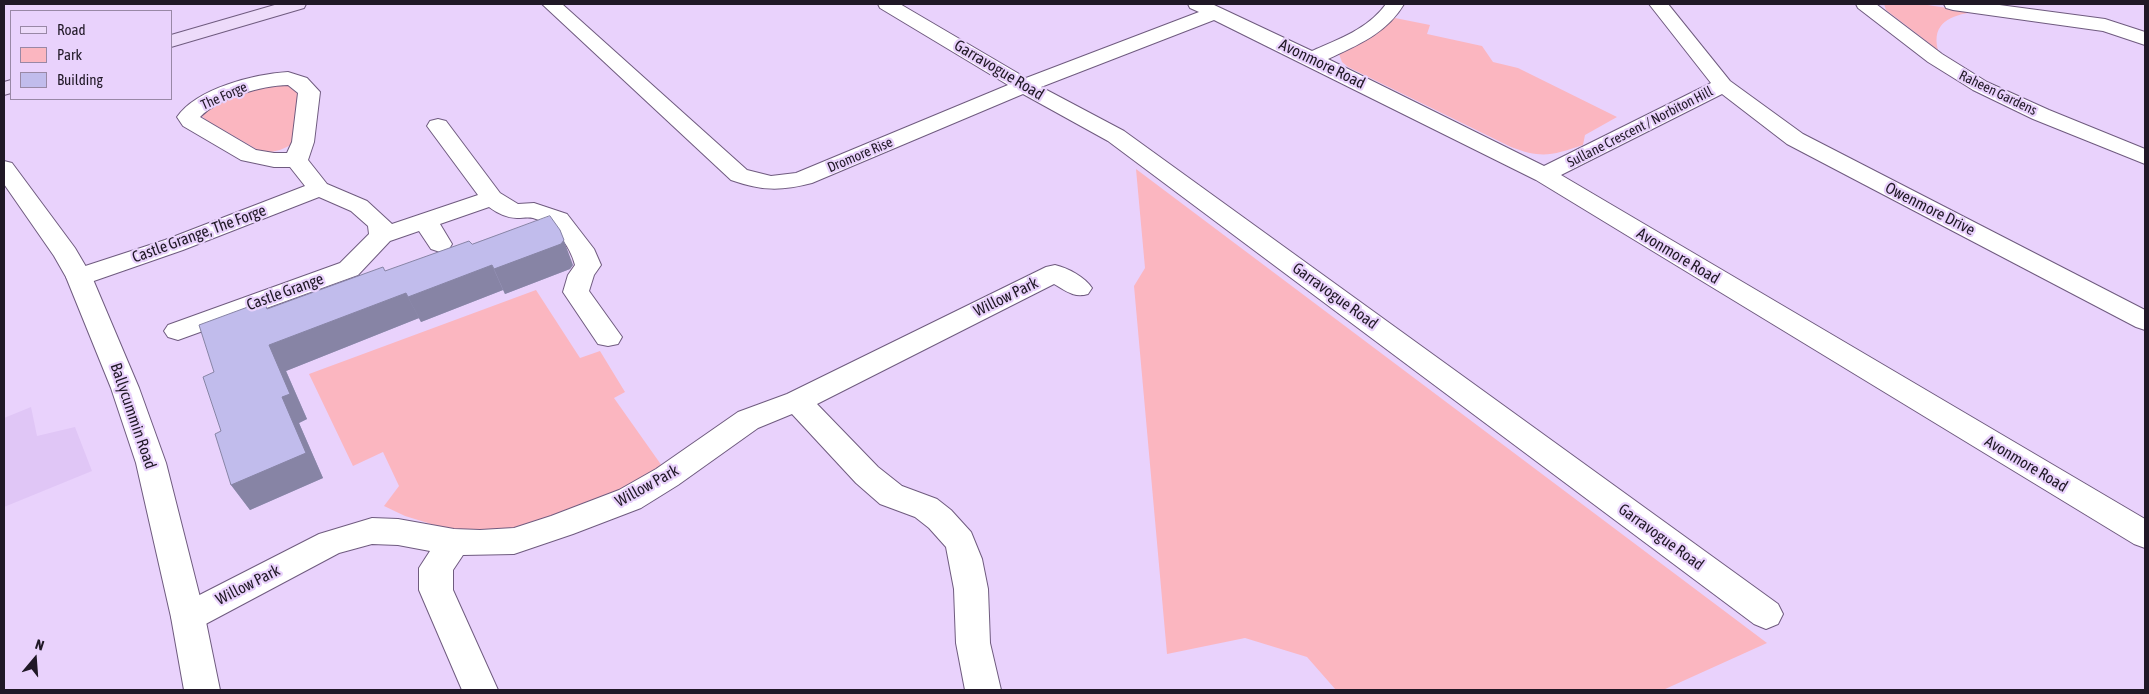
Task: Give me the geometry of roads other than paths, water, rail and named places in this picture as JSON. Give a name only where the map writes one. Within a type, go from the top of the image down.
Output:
[{"type":"main road","points":[[172,41],[297,4]]},
{"type":"street","name":"Dromore Rise","points":[[551,4],[739,176],[757,182],[782,184],[804,178],[1205,8]]},
{"type":"street","name":"Garravogue Road","points":[[887,4],[1024,86],[1116,136],[1766,614]]},
{"type":"street","points":[[1312,59],[1371,30],[1385,19],[1396,4]]},
{"type":"street","name":"Sullane Crescent / Norbiton Hill","points":[[1544,175],[1723,85],[1658,4]]},
{"type":"street","name":"Raheen Gardens","points":[[1865,4],[1930,55],[1979,86],[2019,105],[2145,157]]},
{"type":"street","points":[[1953,4],[2105,25],[2145,39]]},
{"type":"street","name":"Avonmore Road","points":[[1205,8],[1312,59],[1544,175],[2145,535]]},
{"type":"street","name":"The Forge","points":[[283,78],[298,81],[308,92],[303,142],[296,160],[274,160],[249,155],[191,121],[188,117],[204,104],[243,87],[265,80],[283,78]]},
{"type":"street","name":"Owenmore Drive","points":[[1723,85],[1795,139],[2145,321]]},
{"type":"street","points":[[438,126],[492,198],[503,206],[515,211],[534,210],[558,219],[585,255],[588,265],[581,275],[576,292],[608,337]]},
{"type":"street","points":[[296,160],[319,189],[359,206],[370,215],[380,224],[381,236]]},
{"type":"street","name":"Ballycummin Road","points":[[4,168],[52,232],[79,277],[125,388],[151,463],[188,617],[202,690]]},
{"type":"street","name":"Castle Grange, The Forge","points":[[79,277],[174,245],[319,189]]},
{"type":"street","name":"Castle Grange","points":[[178,331],[349,269],[381,236],[492,198]]},
{"type":"street","points":[[426,222],[440,244]]},
{"type":"street","name":"Willow Park","points":[[188,617],[330,544],[372,530],[480,544],[514,541],[562,525],[630,499],[667,477],[748,420],[797,401],[1055,273],[1079,288]]},
{"type":"street","points":[[797,401],[867,474],[891,495],[926,508],[940,519],[960,540],[966,559],[971,589],[973,643],[982,690]]},
{"type":"street","points":[[454,542],[436,568],[436,590],[480,690]]}]
